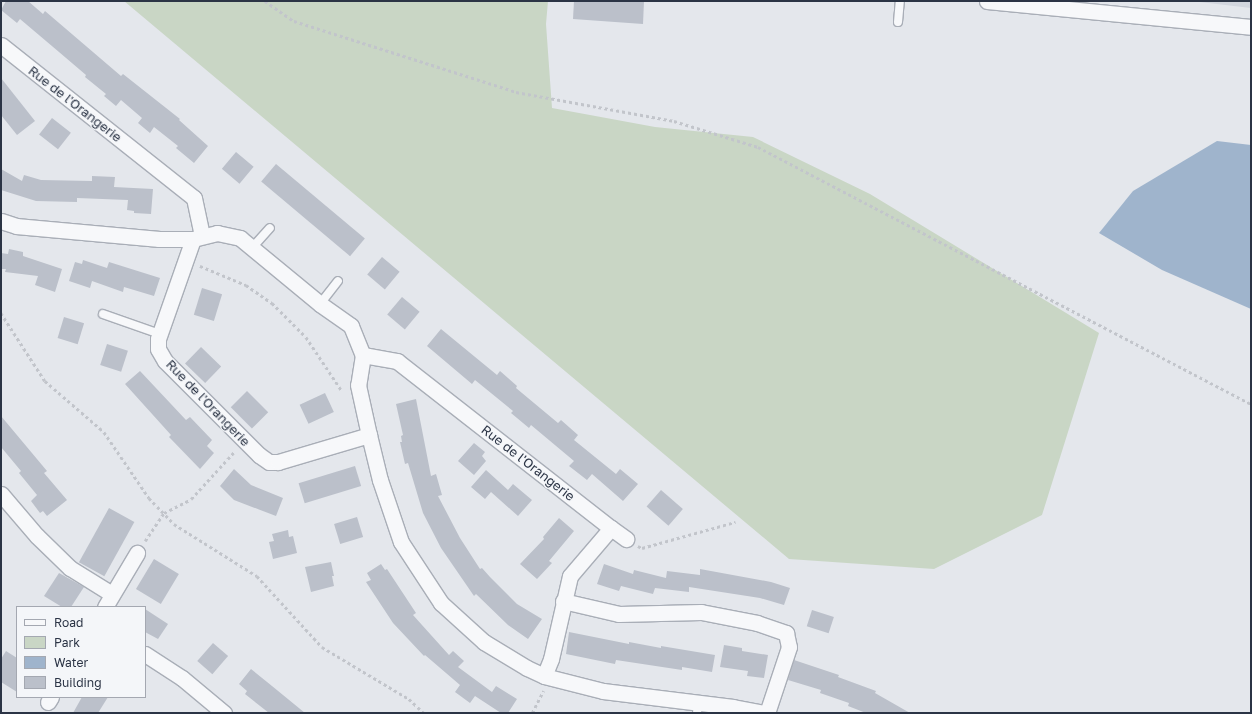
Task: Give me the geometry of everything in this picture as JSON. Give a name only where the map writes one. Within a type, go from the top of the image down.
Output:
[{"type":"street","points":[[987,1],[1251,27]]},
{"type":"street","name":"Rue de l'Orangerie","points":[[1,45],[194,198],[197,237],[160,334],[158,348],[165,361],[244,441],[265,460],[278,462],[369,435]]},
{"type":"street","points":[[1,221],[16,226],[158,239],[197,237],[217,233],[240,238],[251,249],[320,304],[351,326],[363,355],[358,386],[380,480],[402,542],[441,603],[484,642],[527,668],[544,676],[603,691],[697,708],[763,713]]},
{"type":"street","name":"Rue de l'Orangerie","points":[[363,355],[397,361],[626,539]]},
{"type":"street","points":[[1,494],[37,536],[70,568],[109,601],[137,553]]},
{"type":"street","points":[[544,676],[551,659],[570,576],[611,528]]},
{"type":"street","points":[[564,600],[619,614],[701,612],[757,623],[786,632],[789,647],[767,713]]},
{"type":"street","points":[[146,655],[182,678],[224,713]]},
{"type":"lane","points":[[898,22],[900,1]]},
{"type":"lane","points":[[251,249],[270,228]]},
{"type":"lane","points":[[320,304],[338,281]]},
{"type":"lane","points":[[103,314],[160,334]]},
{"type":"path","points":[[265,1],[294,21],[516,92],[674,121],[758,147],[1251,404]]},
{"type":"path","points":[[186,263],[210,269],[246,285],[272,303],[306,337],[335,379],[346,398]]},
{"type":"path","points":[[1,313],[45,381],[104,432],[149,498],[174,524],[257,576],[322,647],[409,699],[424,713]]},
{"type":"path","points":[[137,553],[164,513],[192,499],[244,441]]},
{"type":"path","points":[[626,539],[642,548],[735,522]]},
{"type":"path","points":[[532,713],[543,692],[544,676]]},
{"type":"shaded area","points":[[1191,1],[1251,1],[1251,8]]},
{"type":"green space","points":[[124,1],[548,1],[546,24],[552,108],[655,127],[753,137],[870,194],[1099,333],[1042,515],[934,569],[789,559]]},
{"type":"water","points":[[1217,141],[1251,145],[1251,309],[1162,270],[1099,233],[1133,191]]},
{"type":"building","points":[[6,1],[28,1],[43,14],[45,11],[121,76],[123,74],[180,119],[179,120],[208,146],[194,163],[176,148],[178,146],[154,127],[150,133],[138,123],[142,118],[121,100],[116,106],[104,96],[106,94],[85,77],[86,75],[20,19],[17,23],[1,10]]},
{"type":"building","points":[[574,1],[644,1],[643,24],[573,19]]},
{"type":"building","points":[[1,78],[35,121],[17,135],[1,115]]},
{"type":"building","points":[[52,118],[71,133],[58,149],[39,135]]},
{"type":"building","points":[[236,152],[254,167],[239,184],[222,169]]},
{"type":"building","points":[[276,164],[365,239],[350,256],[261,182]]},
{"type":"building","points":[[1,169],[22,181],[24,175],[41,180],[92,181],[92,176],[115,177],[114,187],[153,189],[151,214],[134,213],[134,211],[127,210],[128,200],[77,198],[77,202],[36,201],[1,190]]},
{"type":"building","points":[[9,249],[23,252],[23,256],[62,269],[55,292],[35,285],[38,276],[5,272],[6,269],[1,269],[1,253],[8,254]]},
{"type":"building","points":[[382,257],[400,272],[385,289],[367,275]]},
{"type":"building","points":[[83,260],[107,268],[109,262],[160,278],[154,296],[124,287],[123,292],[92,281],[90,288],[69,281],[75,262],[82,264]]},
{"type":"building","points":[[202,288],[222,294],[214,321],[194,315]]},
{"type":"building","points":[[402,297],[420,312],[405,329],[387,315]]},
{"type":"building","points":[[64,317],[84,323],[78,344],[58,338]]},
{"type":"building","points":[[441,329],[497,375],[500,371],[517,386],[516,388],[558,423],[561,420],[578,435],[574,440],[616,474],[620,469],[638,484],[623,501],[592,474],[587,480],[569,466],[574,461],[531,425],[529,428],[511,413],[513,411],[475,380],[472,384],[427,346]]},
{"type":"building","points":[[107,344],[128,351],[121,372],[100,365]]},
{"type":"building","points":[[201,347],[221,366],[205,383],[185,364]]},
{"type":"building","points":[[140,371],[186,420],[190,417],[212,440],[207,446],[214,453],[200,469],[169,437],[171,435],[125,384]]},
{"type":"building","points":[[247,391],[268,412],[252,428],[231,407]]},
{"type":"building","points":[[325,393],[334,412],[308,424],[300,405]]},
{"type":"building","points":[[416,399],[431,476],[436,474],[442,495],[438,496],[460,538],[480,569],[482,568],[517,604],[542,619],[528,639],[508,625],[476,594],[474,596],[441,548],[423,513],[408,463],[405,464],[400,442],[402,442],[401,436],[403,435],[396,404]]},
{"type":"building","points":[[1,416],[47,471],[44,473],[67,500],[47,516],[43,511],[40,513],[31,501],[37,495],[19,473],[21,471],[1,447]]},
{"type":"building","points":[[474,443],[485,452],[482,456],[486,461],[474,475],[458,461]]},
{"type":"building","points":[[355,466],[361,486],[305,503],[299,483]]},
{"type":"building","points":[[234,469],[251,485],[283,498],[276,516],[234,500],[220,486]]},
{"type":"building","points":[[486,470],[508,490],[513,484],[532,500],[518,516],[491,492],[485,499],[471,487]]},
{"type":"building","points":[[661,490],[683,509],[668,526],[647,507]]},
{"type":"building","points":[[109,508],[134,522],[104,576],[79,562]]},
{"type":"building","points":[[357,517],[363,537],[340,544],[334,524]]},
{"type":"building","points":[[559,518],[574,531],[549,561],[552,563],[537,579],[520,564],[544,539],[543,537]]},
{"type":"building","points":[[288,530],[289,537],[293,536],[297,553],[273,559],[269,542],[274,541],[272,534]]},
{"type":"building","points":[[154,559],[179,574],[161,604],[136,589]]},
{"type":"building","points":[[331,562],[334,576],[332,576],[334,586],[311,592],[305,567]]},
{"type":"building","points":[[381,564],[385,570],[387,569],[416,613],[413,615],[449,655],[453,651],[464,661],[458,667],[492,692],[496,686],[517,699],[508,713],[501,713],[475,696],[470,703],[455,692],[460,685],[425,655],[424,656],[393,623],[366,582],[371,580],[367,573]]},
{"type":"building","points":[[604,564],[633,574],[634,570],[666,578],[667,571],[700,575],[700,569],[771,582],[790,588],[784,605],[760,598],[689,587],[689,592],[655,588],[653,594],[621,586],[619,591],[597,584]]},
{"type":"building","points":[[59,573],[84,587],[72,606],[60,606],[44,596]]},
{"type":"building","points":[[146,610],[168,624],[158,639],[146,633]]},
{"type":"building","points":[[812,610],[834,617],[829,633],[807,626]]},
{"type":"building","points":[[569,632],[629,644],[629,642],[661,648],[661,646],[715,655],[712,672],[682,667],[682,670],[616,660],[615,664],[566,654]]},
{"type":"building","points":[[213,643],[228,656],[212,674],[197,661]]},
{"type":"building","points":[[724,645],[742,648],[742,651],[768,655],[764,678],[747,676],[748,671],[720,667]]},
{"type":"building","points":[[6,651],[16,657],[16,691],[1,682],[1,659]]},
{"type":"building","points":[[794,660],[839,675],[838,677],[876,691],[875,693],[910,713],[866,713],[848,706],[849,703],[820,693],[821,690],[788,680]]},
{"type":"building","points":[[251,669],[305,713],[269,713],[245,694],[247,691],[239,684]]},
{"type":"building","points":[[81,698],[107,698],[98,713],[73,713]]}]
